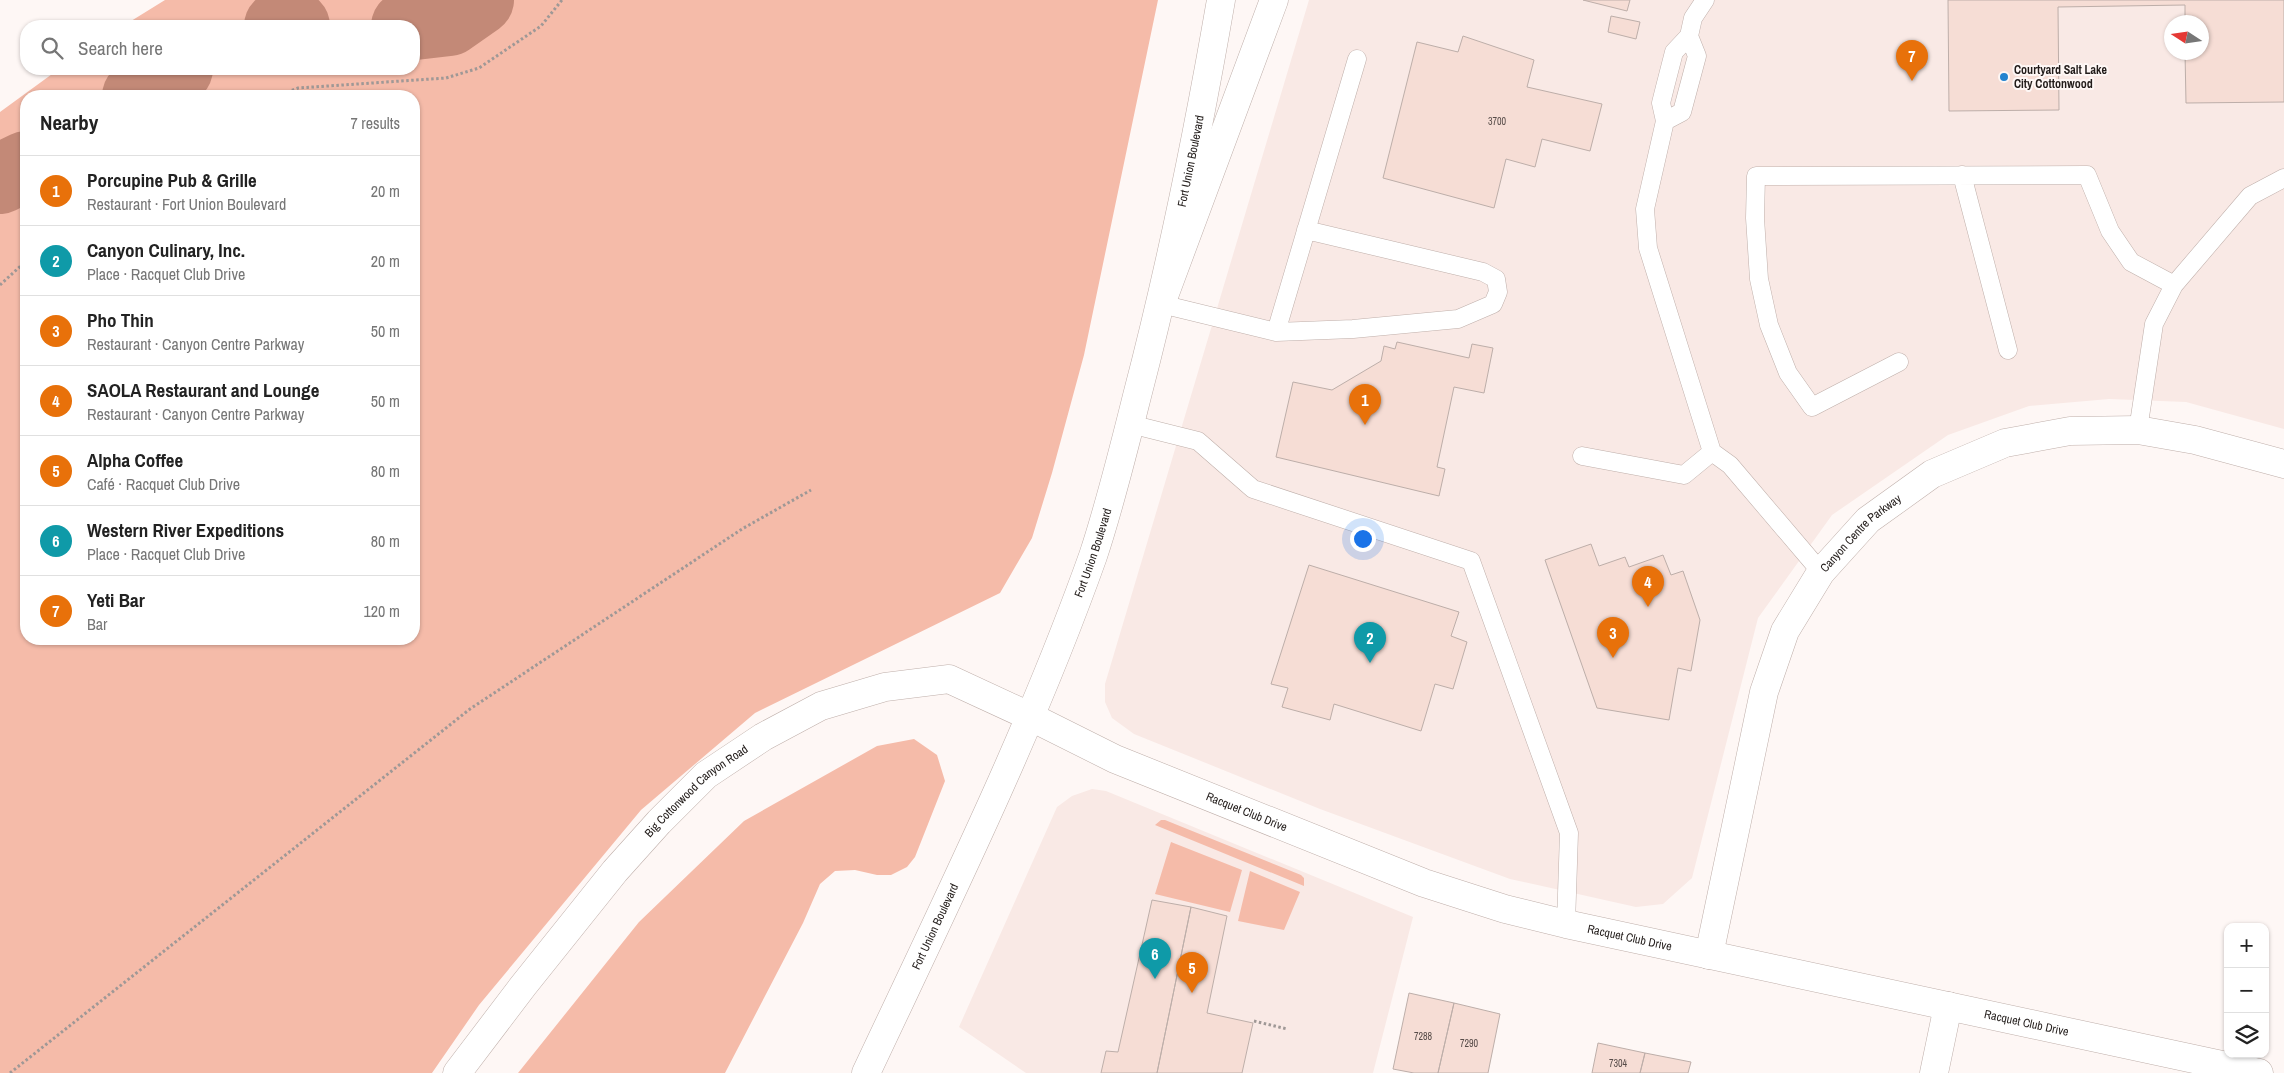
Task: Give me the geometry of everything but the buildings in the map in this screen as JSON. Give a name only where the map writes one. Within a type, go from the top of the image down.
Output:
[{"type":"street","name":"Fort Union Boulevard","points":[[866,1073],[953,890],[1030,716],[1093,554],[1130,424],[1161,304],[1221,0]]},
{"type":"street","points":[[1161,304],[1274,0]]},
{"type":"street","name":"Canyon Centre Parkway","points":[[1708,955],[1764,692],[1786,631],[1821,572],[1868,520],[1932,474],[2005,443],[2070,430],[2138,430],[2195,440],[2284,464]]},
{"type":"street","name":"Big Cottonwood Canyon Road","points":[[457,1073],[522,986],[616,871],[659,822],[706,775],[762,737],[821,706],[885,687],[949,679],[1030,716]]},
{"type":"street","name":"Racquet Club Drive","points":[[1030,716],[1098,752],[1406,876],[1505,909],[1708,955],[2259,1073]]},
{"type":"street","points":[[1934,1073],[1948,1006]]},
{"type":"lane","points":[[1705,0],[1693,18],[1689,36],[1697,56],[1682,112],[1665,121],[1645,209],[1648,248],[1712,452],[1730,465],[1821,572]]},
{"type":"lane","points":[[1276,332],[1357,59]]},
{"type":"lane","points":[[1962,175],[2008,350]]},
{"type":"lane","points":[[1899,362],[1812,407],[1788,373],[1769,325],[1759,279],[1755,218],[1756,176],[2087,175],[2110,231],[2131,262],[2174,285]]},
{"type":"lane","points":[[2138,430],[2154,324],[2174,285],[2250,196],[2284,178]]},
{"type":"lane","points":[[1161,304],[1276,332],[1354,329],[1458,318],[1493,304],[1498,292],[1496,279],[1483,272],[1306,230]]},
{"type":"lane","points":[[1130,424],[1198,442],[1254,489],[1471,562],[1569,833],[1566,924]]},
{"type":"lane","points":[[1582,456],[1684,475],[1712,452]]},
{"type":"path","points":[[293,90],[298,88],[446,78],[479,68],[541,26],[562,0]]},
{"type":"path","points":[[0,285],[20,267]]},
{"type":"path","points":[[10,1073],[470,708],[742,529],[811,490]]},
{"type":"path","points":[[1254,1021],[1286,1029]]},
{"type":"shaded area","points":[[165,0],[1158,0],[1084,355],[1032,538],[1000,593],[755,713],[641,810],[479,1005],[432,1073],[0,1073],[0,112],[20,97],[20,645],[420,645],[420,90],[30,90],[51,75],[420,75],[420,20],[133,20]]},
{"type":"shaded area","points":[[1309,0],[2284,0],[2284,429],[2186,402],[2109,399],[2029,406],[1948,435],[1832,515],[1758,618],[1692,878],[1663,904],[1636,907],[1510,879],[1320,809],[1134,734],[1112,718],[1105,702],[1105,684]]},
{"type":"shaded area","points":[[914,739],[937,755],[945,781],[915,857],[907,867],[891,875],[877,875],[855,870],[835,871],[820,884],[803,923],[725,1073],[518,1073],[639,922],[744,821],[877,746]]},
{"type":"shaded area","points":[[1092,789],[1106,791],[1413,917],[1373,1073],[1026,1073],[959,1027],[1057,807],[1072,796]]},
{"type":"shaded area","points":[[1161,820],[1301,875],[1304,878],[1304,886],[1155,825]]},
{"type":"shaded area","points":[[1171,842],[1242,870],[1230,912],[1155,894]]},
{"type":"shaded area","points":[[1250,871],[1300,892],[1284,930],[1238,921]]},
{"type":"waterway","points":[[420,24],[449,21],[479,0]]},
{"type":"waterway","points":[[146,90],[169,75]]},
{"type":"waterway","points":[[0,179],[20,169]]},
{"type":"place","name":"Courtyard Salt Lake City Cottonwood","points":[[2004,77]]},
{"type":"place","name":"Yeti Bar","points":[[1912,81]]},
{"type":"place","name":"Porcupine Pub & Grille","points":[[1365,425]]},
{"type":"place","name":"SAOLA Restaurant and Lounge","points":[[1648,607]]},
{"type":"place","name":"Pho Thin","points":[[1613,658]]},
{"type":"place","name":"Canyon Culinary, Inc.","points":[[1370,663]]},
{"type":"place","name":"Western River Expeditions","points":[[1155,979]]},
{"type":"place","name":"Alpha Coffee","points":[[1192,993]]}]
